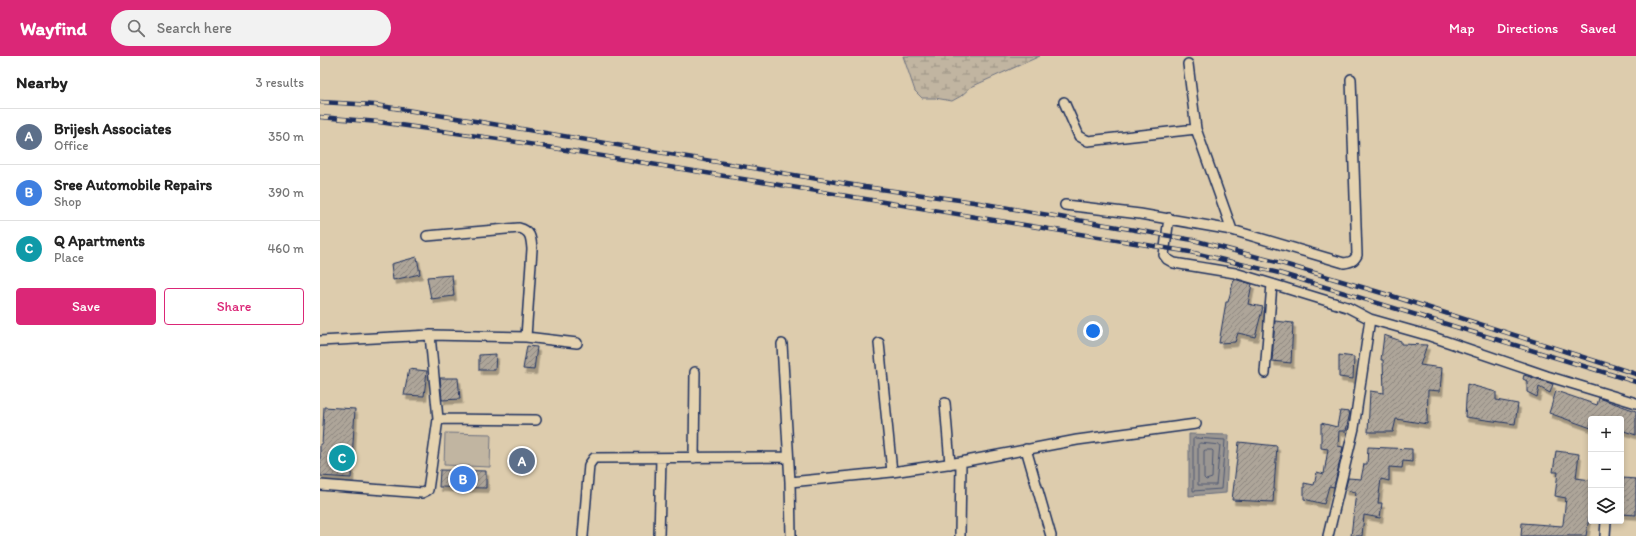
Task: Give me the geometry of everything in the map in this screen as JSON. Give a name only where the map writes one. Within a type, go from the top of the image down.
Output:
[{"type":"street","points":[[1188,64],[1196,129],[1232,230]]},
{"type":"street","points":[[1064,205],[1169,218],[1232,230],[1344,263],[1351,262],[1355,260],[1357,255],[1351,79]]},
{"type":"street","points":[[1064,102],[1079,136],[1088,141],[1196,129]]},
{"type":"street","points":[[1169,218],[1164,255],[1167,259],[1174,263],[1235,273],[1272,284],[1347,308],[1370,319],[1430,336],[1547,376],[1636,403]]},
{"type":"street","points":[[427,236],[519,228],[526,230],[531,236],[532,249],[526,337]]},
{"type":"street","points":[[1265,373],[1272,284]]},
{"type":"street","points":[[1328,536],[1354,428],[1370,319]]},
{"type":"street","points":[[320,485],[422,493],[428,490],[438,419],[430,335]]},
{"type":"street","points":[[320,341],[430,335],[526,337],[577,343]]},
{"type":"street","points":[[879,343],[892,472]]},
{"type":"street","points":[[782,344],[787,457],[790,482],[791,536]]},
{"type":"street","points":[[694,458],[695,372]]},
{"type":"street","points":[[945,403],[950,464]]},
{"type":"street","points":[[438,419],[536,420]]},
{"type":"street","points":[[790,482],[892,472],[950,464],[1077,440],[1196,424]]},
{"type":"street","points":[[1026,449],[1051,536]]},
{"type":"street","points":[[583,536],[590,465],[594,458],[787,457]]},
{"type":"street","points":[[659,536],[661,458]]},
{"type":"street","points":[[960,536],[961,462]]},
{"type":"street","points":[[1605,536],[1606,524]]},
{"type":"green space","points":[[903,56],[1040,56],[971,87],[961,96],[952,101],[935,98],[922,98],[915,91]]},
{"type":"green space","points":[[445,433],[491,434],[490,467],[444,465]]},
{"type":"water","points":[[1189,434],[1229,435],[1226,493],[1189,496]]},
{"type":"building","points":[[417,257],[420,274],[393,280],[391,264]]},
{"type":"building","points":[[452,275],[454,296],[431,299],[427,277]]},
{"type":"building","points":[[1234,279],[1252,284],[1248,304],[1263,307],[1255,337],[1238,333],[1235,342],[1219,343],[1226,302],[1228,302]]},
{"type":"building","points":[[1275,321],[1293,323],[1291,363],[1272,361]]},
{"type":"building","points":[[1384,335],[1401,341],[1401,344],[1427,345],[1420,365],[1442,368],[1440,391],[1428,390],[1427,424],[1396,419],[1393,432],[1368,432],[1370,391],[1384,393],[1383,360],[1381,360]]},
{"type":"building","points":[[527,346],[537,347],[534,370],[523,369]]},
{"type":"building","points":[[496,354],[495,370],[479,370],[479,355]]},
{"type":"building","points":[[1339,355],[1354,357],[1353,379],[1339,377]]},
{"type":"building","points":[[409,369],[427,371],[424,396],[404,395]]},
{"type":"building","points":[[1524,375],[1553,384],[1550,393],[1539,387],[1537,397],[1527,392],[1527,381],[1523,379]]},
{"type":"building","points":[[440,378],[458,378],[460,399],[442,400]]},
{"type":"building","points":[[1467,384],[1496,392],[1496,400],[1518,404],[1515,424],[1465,417]]},
{"type":"building","points":[[1556,391],[1597,405],[1599,398],[1636,411],[1636,435],[1624,431],[1624,416],[1588,416],[1588,427],[1549,413]]},
{"type":"building","points":[[324,407],[355,409],[351,478],[320,476],[320,444],[322,444]]},
{"type":"building","points":[[1340,411],[1350,412],[1346,431],[1339,431],[1338,446],[1343,447],[1334,487],[1329,486],[1324,504],[1304,499],[1304,483],[1314,485],[1317,472],[1324,474],[1328,449],[1321,448],[1321,423],[1337,427]]},
{"type":"building","points":[[1239,442],[1277,446],[1273,502],[1232,500]]},
{"type":"building","points":[[1368,447],[1412,449],[1412,462],[1403,461],[1402,468],[1389,467],[1389,481],[1381,479],[1378,503],[1382,503],[1380,518],[1364,515],[1362,536],[1351,536],[1356,492],[1345,490],[1348,478],[1361,479],[1364,464],[1367,464]]},
{"type":"building","points":[[1556,451],[1579,454],[1576,478],[1588,480],[1588,523],[1586,536],[1521,536],[1522,523],[1562,526],[1563,524],[1566,498],[1555,496],[1558,472],[1553,472]]},
{"type":"building","points":[[440,470],[486,471],[486,488],[439,487]]},
{"type":"building","points":[[1624,478],[1636,479],[1636,515],[1624,514]]},
{"type":"railway","points":[[320,102],[375,105],[865,187],[974,202],[1193,240],[1284,264],[1392,296],[1636,374]]},
{"type":"railway","points":[[320,117],[379,122],[498,139],[1190,252],[1279,273],[1636,382]]},
{"type":"place","name":"Q Apartments","points":[[342,458]]},
{"type":"place","name":"Brijesh Associates","points":[[522,461]]},
{"type":"place","name":"Sree Automobile Repairs","points":[[463,479]]}]
